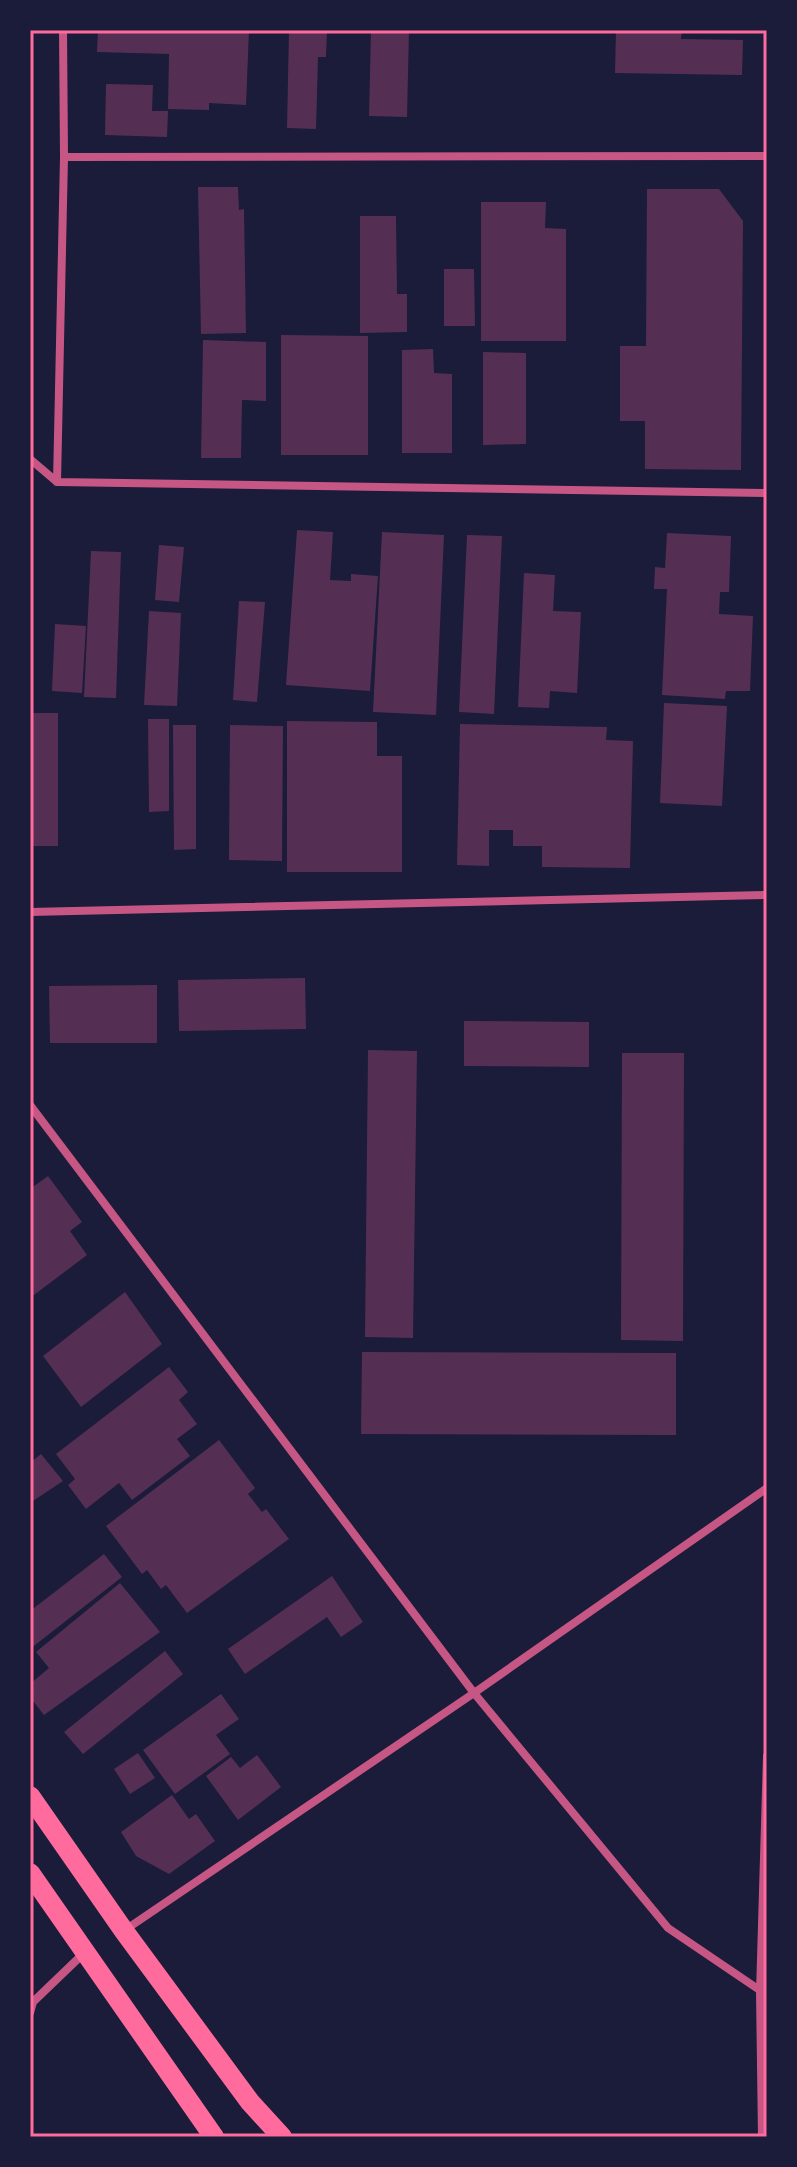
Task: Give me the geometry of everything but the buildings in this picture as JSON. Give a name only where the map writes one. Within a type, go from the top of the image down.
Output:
[{"type":"main road","points":[[30,1796],[124,1931],[250,2102],[282,2137]]},
{"type":"main road","points":[[30,1873],[214,2137]]},
{"type":"street","points":[[57,482],[64,157],[63,30]]},
{"type":"street","points":[[64,157],[767,156]]},
{"type":"street","points":[[30,459],[57,482],[767,493]]},
{"type":"street","points":[[30,912],[767,895]]},
{"type":"street","points":[[30,1105],[474,1693],[668,1928],[764,1994]]},
{"type":"street","points":[[124,1931],[474,1693],[767,1488]]},
{"type":"street","points":[[762,2137],[767,1756]]},
{"type":"street","points":[[30,2013],[33,2002],[85,1952]]}]
